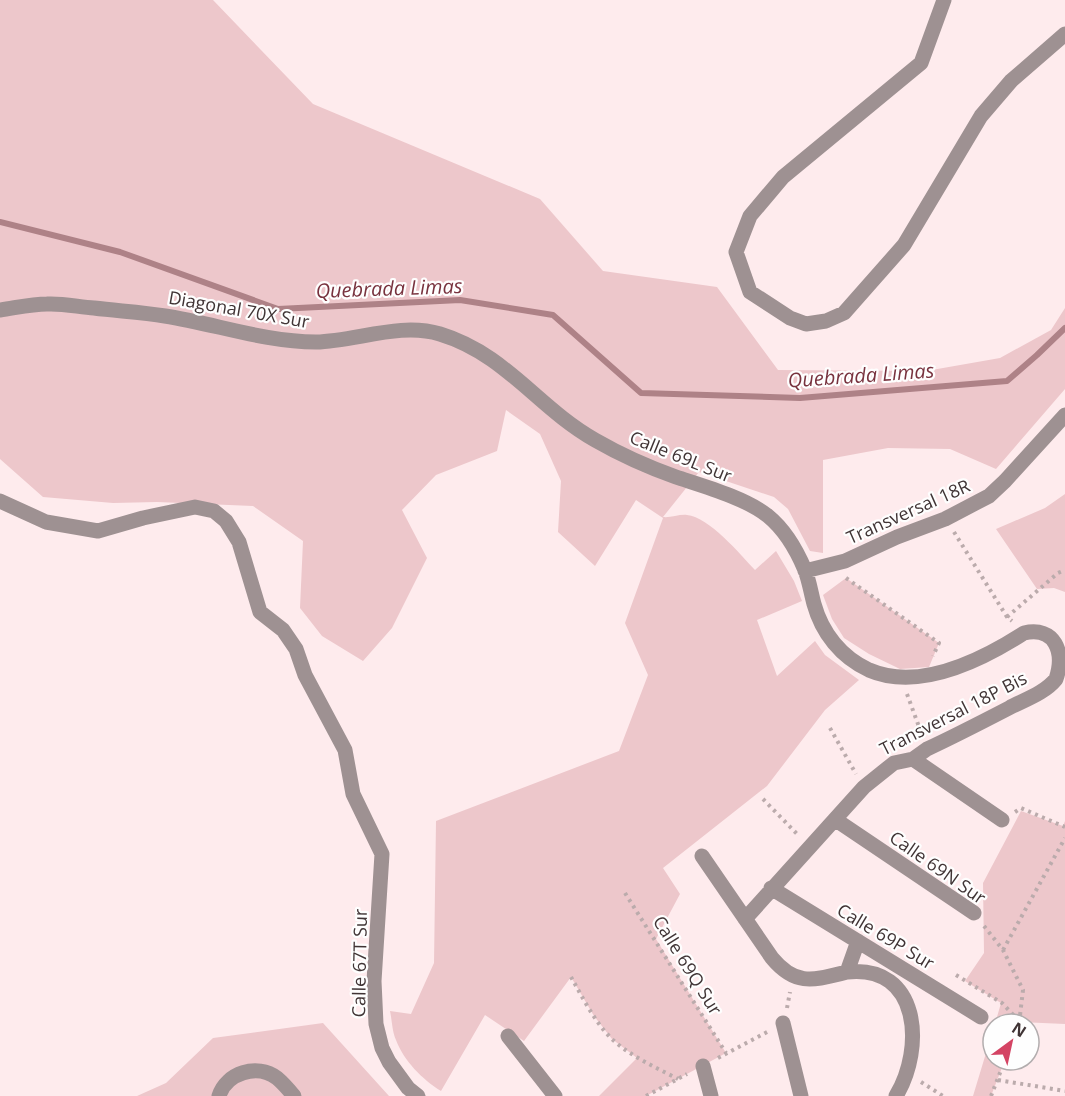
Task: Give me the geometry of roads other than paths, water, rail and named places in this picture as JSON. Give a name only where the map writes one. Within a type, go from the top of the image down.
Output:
[{"type":"street","points":[[944,0],[921,63],[783,177],[750,216],[736,252],[750,292],[789,318],[806,324],[826,321],[844,313],[904,245],[981,116],[1011,81],[1065,34]]},
{"type":"street","name":"Diagonal 70X Sur","points":[[0,310],[49,303],[165,316],[295,342],[322,342],[406,331],[436,333],[470,345]]},
{"type":"street","name":"Calle 69L Sur","points":[[470,345],[495,360],[592,439],[640,464],[721,492],[764,513],[780,527],[805,571],[823,628],[847,656],[865,668],[879,674],[914,678],[949,670],[1024,633]]},
{"type":"street","name":"Transversal 18R","points":[[805,571],[832,566],[897,537],[945,519],[989,496],[1065,416]]},
{"type":"street","name":"Calle 67T Sur","points":[[0,501],[46,522],[98,531],[195,507],[214,511],[226,521],[239,542],[260,612],[283,630],[296,649],[305,675],[345,750],[353,794],[382,854],[374,981],[376,1024],[382,1048],[389,1062],[408,1088],[418,1096]]},
{"type":"street","name":"Transversal 18P Bis","points":[[745,919],[864,787],[894,763],[914,759],[927,749],[1048,687],[1062,670],[1065,653],[1060,643],[1044,633],[1032,631],[1024,633]]},
{"type":"street","points":[[914,759],[1002,820]]},
{"type":"street","name":"Calle 69N Sur","points":[[836,820],[974,913]]},
{"type":"street","points":[[702,856],[780,968],[793,976],[816,981],[847,972],[861,971],[891,983],[910,1008],[914,1044],[907,1073],[896,1096]]},
{"type":"street","name":"Calle 69P Sur","points":[[771,888],[981,1017]]},
{"type":"street","points":[[847,972],[858,941]]},
{"type":"street","points":[[783,1023],[801,1096]]},
{"type":"street","points":[[508,1036],[555,1096]]},
{"type":"street","points":[[703,1066],[711,1096]]},
{"type":"street","points":[[219,1096],[222,1085],[238,1073],[259,1071],[276,1077],[294,1096]]},
{"type":"waterway","name":"Quebrada Limas","points":[[0,222],[120,252],[278,309],[460,300],[553,315],[641,393],[800,398],[1007,381],[1065,328]]}]
